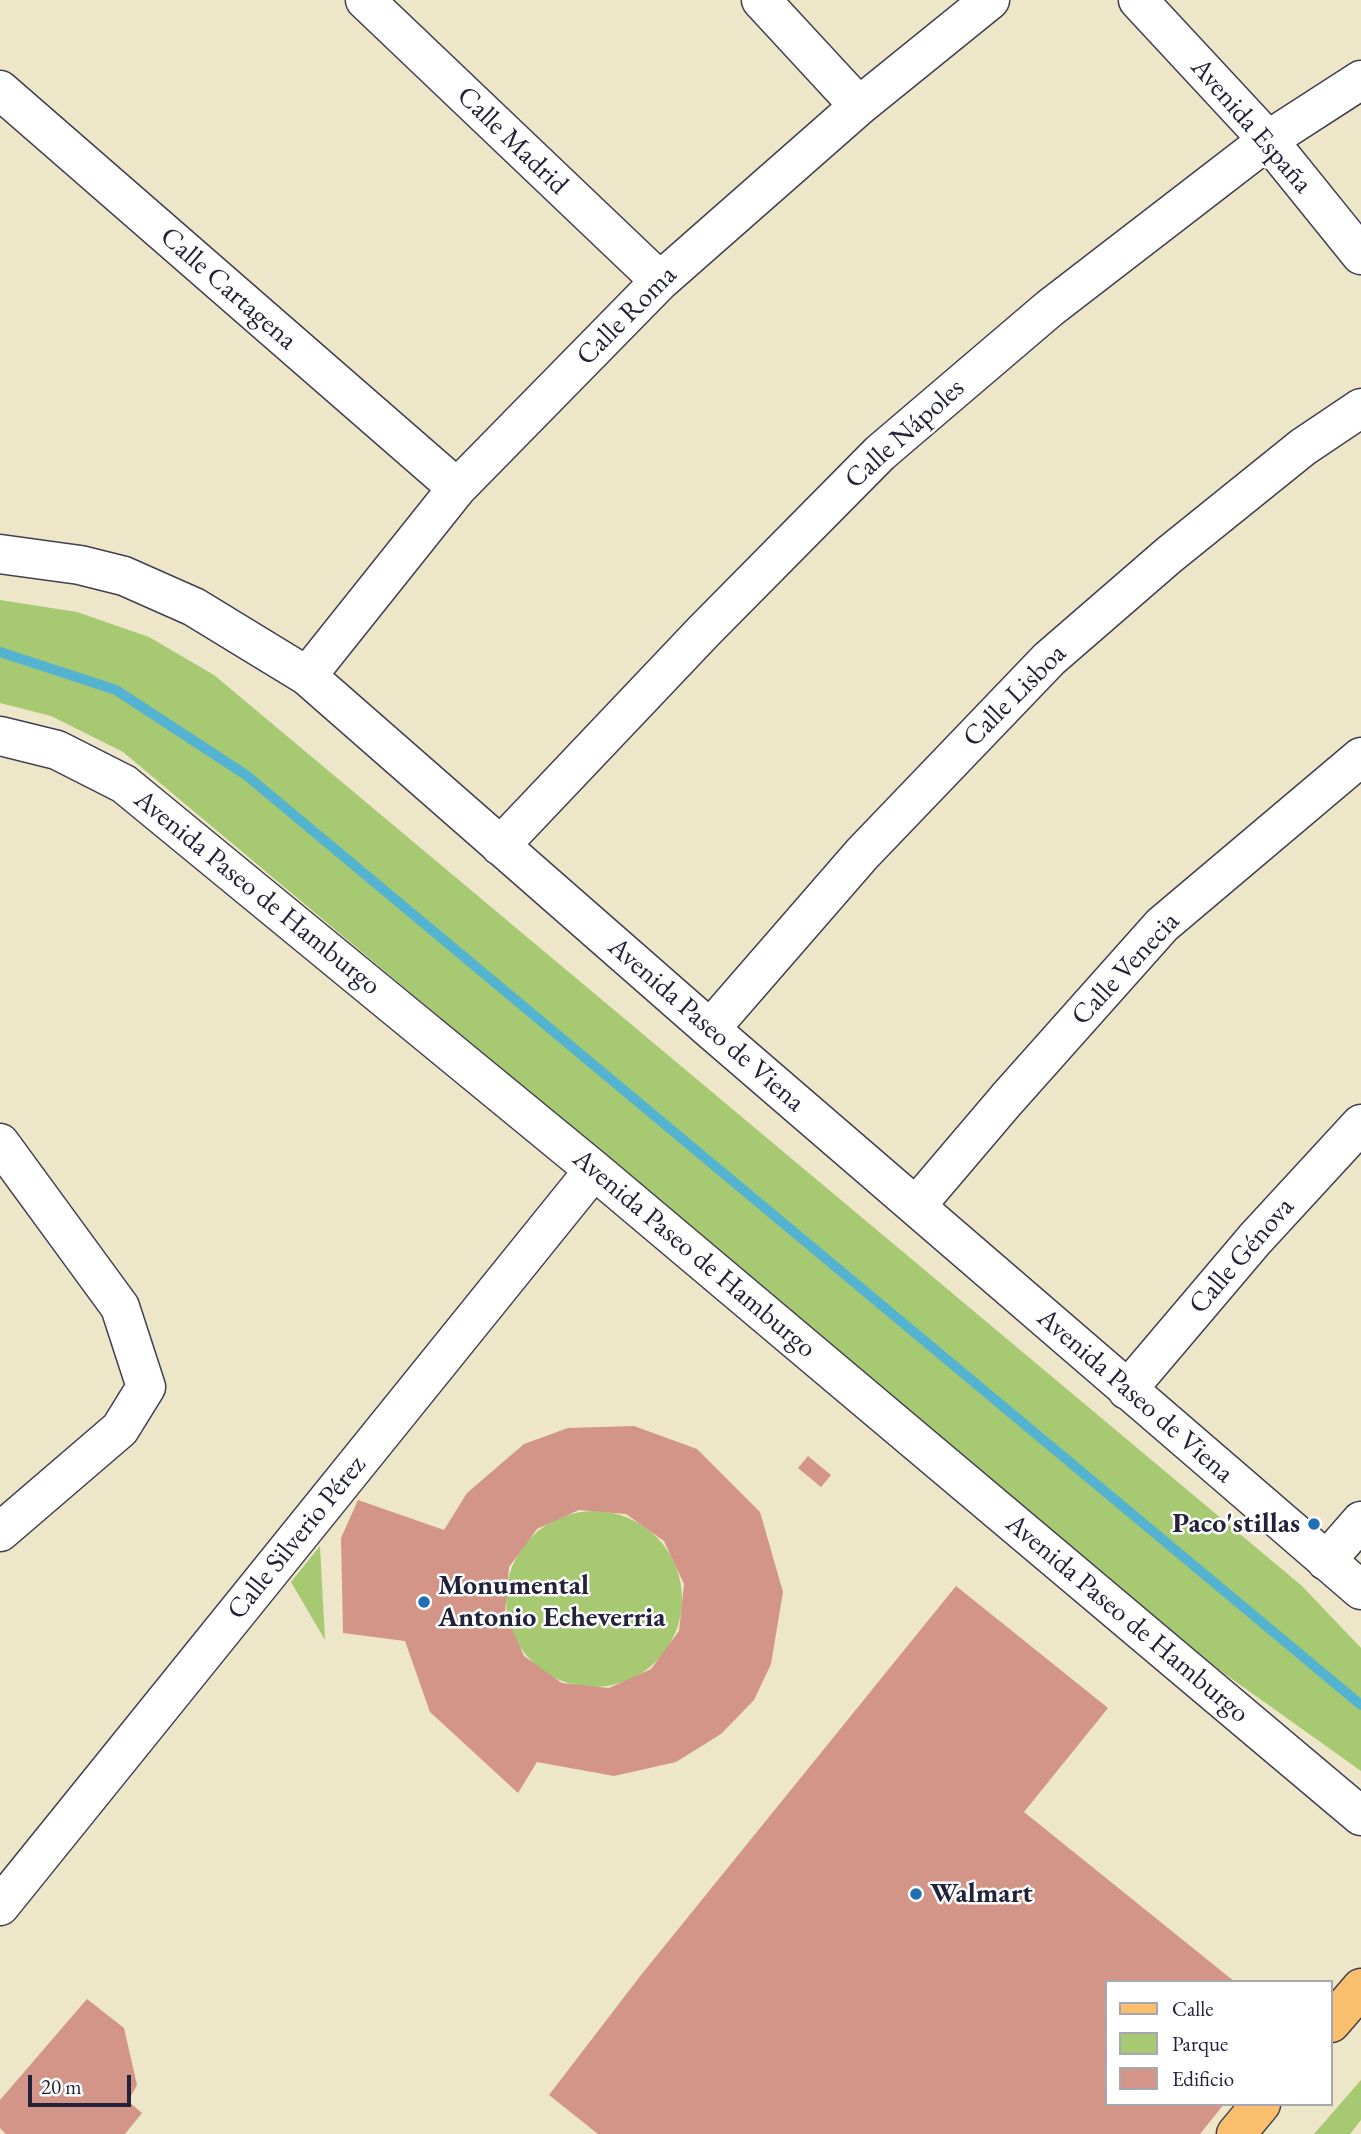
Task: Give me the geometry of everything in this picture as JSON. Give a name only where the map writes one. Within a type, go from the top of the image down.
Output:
[{"type":"main road","points":[[1333,2021],[1361,1988]]},
{"type":"main road","points":[[1236,2134],[1259,2106]]},
{"type":"street","name":"Calle Madrid","points":[[365,0],[660,281]]},
{"type":"street","points":[[761,0],[859,106]]},
{"type":"street","name":"Calle Roma","points":[[307,676],[457,488],[660,281],[859,106],[990,0]]},
{"type":"street","name":"Avenida España","points":[[1138,0],[1268,141],[1361,255]]},
{"type":"street","name":"Calle Nápoles","points":[[500,846],[704,631],[880,453],[1049,308],[1268,141],[1361,80]]},
{"type":"street","name":"Calle Cartagena","points":[[0,90],[457,488]]},
{"type":"street","name":"Calle Lisboa","points":[[710,1029],[862,854],[1049,659],[1169,555],[1293,455],[1361,408]]},
{"type":"street","name":"Avenida Paseo de Viena","points":[[0,554],[79,565],[124,576],[194,607],[307,676],[710,1029],[1361,1590]]},
{"type":"street","name":"Avenida Paseo de Hamburgo","points":[[0,737],[57,750],[124,784],[594,1170],[1361,1816]]},
{"type":"street","name":"Calle Venecia","points":[[916,1206],[1162,925],[1361,757]]},
{"type":"street","name":"Calle Génova","points":[[1127,1390],[1255,1239],[1361,1124]]},
{"type":"street","points":[[0,1143],[120,1307],[146,1387],[120,1429],[0,1532]]},
{"type":"street","name":"Calle Silverio Pérez","points":[[0,1906],[594,1170]]},
{"type":"street","points":[[1326,1560],[1361,1521]]},
{"type":"green space","points":[[0,600],[77,612],[149,637],[214,675],[1302,1586],[1361,1648],[1361,1771],[1218,1669],[123,752],[51,716],[0,703]]},
{"type":"green space","points":[[594,1511],[628,1517],[657,1536],[676,1565],[682,1599],[676,1633],[657,1662],[628,1681],[594,1687],[560,1681],[531,1662],[512,1633],[506,1599],[512,1565],[531,1536],[560,1517]]},
{"type":"green space","points":[[320,1546],[325,1640],[291,1582]]},
{"type":"green space","points":[[1361,2080],[1361,2120],[1350,2134],[1314,2134]]},
{"type":"building","name":"Monumental Antonio Echeverria","points":[[634,1426],[697,1449],[760,1512],[783,1592],[771,1664],[754,1700],[721,1734],[676,1762],[614,1776],[537,1762],[518,1793],[430,1712],[405,1641],[343,1633],[341,1538],[358,1500],[444,1530],[467,1493],[524,1444],[568,1428]],"holes":[[[579,1510],[626,1514],[664,1541],[684,1584],[679,1631],[651,1669],[609,1688],[562,1683],[524,1656],[505,1613],[509,1567],[537,1529]]]},
{"type":"building","points":[[808,1456],[831,1475],[821,1487],[798,1468]]},
{"type":"building","name":"Walmart","points":[[956,1586],[1108,1708],[1024,1812],[1233,1980],[1106,1980],[1106,2106],[1222,2106],[1200,2134],[598,2134],[549,2095],[641,1975]]},
{"type":"building","points":[[87,1999],[124,2028],[137,2085],[128,2101],[142,2113],[125,2134],[6,2134],[0,2128],[0,2100]]},
{"type":"waterway","points":[[0,652],[116,690],[246,775],[1361,1705]]},
{"type":"place","name":"Paco'stillas","points":[[1314,1524]]},
{"type":"place","name":"Monumental Antonio Echeverria","points":[[424,1602]]},
{"type":"place","name":"Walmart","points":[[916,1894]]}]
